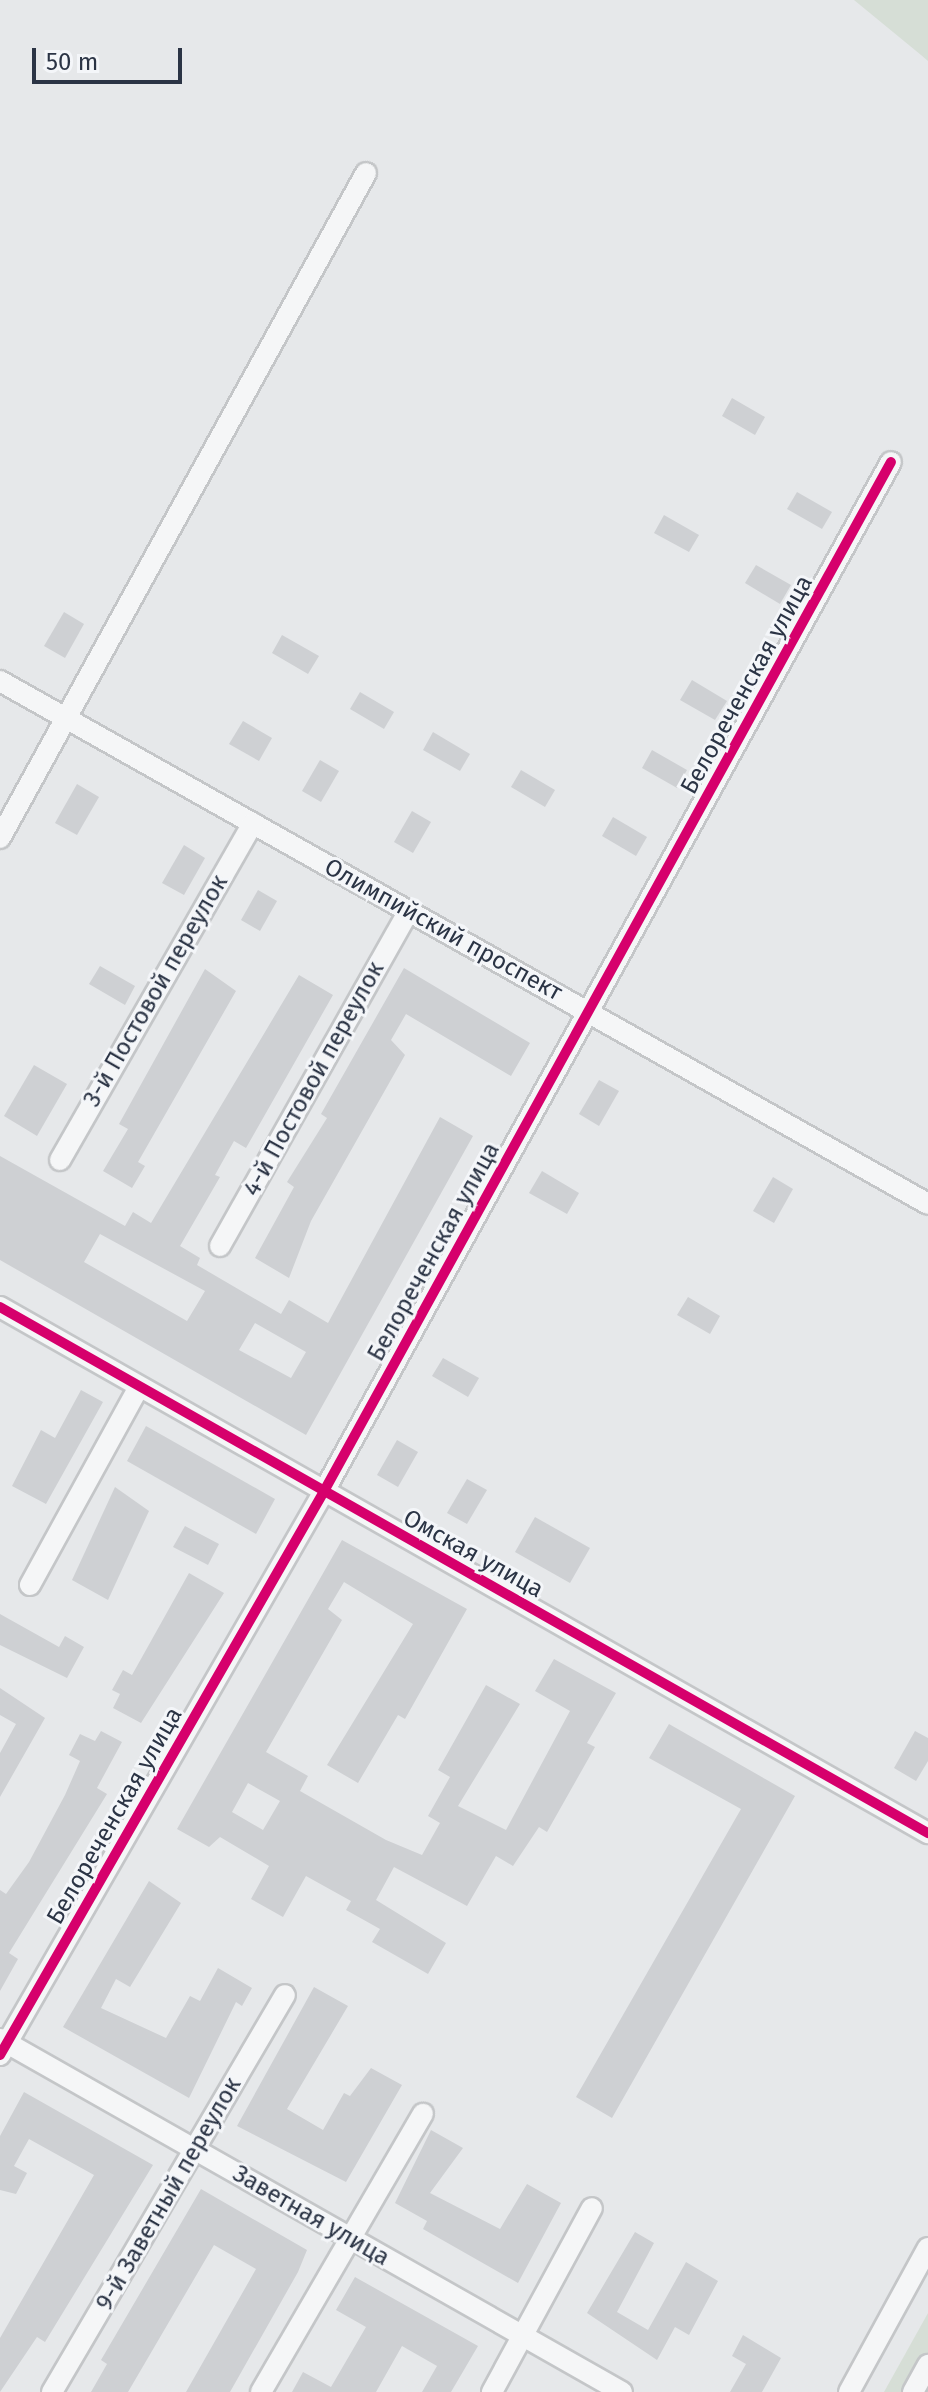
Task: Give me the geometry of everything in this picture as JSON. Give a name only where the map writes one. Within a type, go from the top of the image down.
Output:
[{"type":"street","points":[[0,838],[366,173]]},
{"type":"street","name":"Белореченская улица","points":[[2,2046],[323,1493],[891,462]]},
{"type":"street","name":"Олимпийский проспект","points":[[0,681],[928,1204]]},
{"type":"street","name":"3-й Постовой переулок","points":[[60,1160],[253,823]]},
{"type":"street","name":"4-й Постовой переулок","points":[[220,1246],[409,911]]},
{"type":"street","name":"Омская улица","points":[[0,1307],[323,1493],[928,1833]]},
{"type":"street","points":[[30,1585],[139,1387]]},
{"type":"street","name":"9-й Заветный переулок","points":[[52,2392],[285,1995]]},
{"type":"street","name":"Заветная улица","points":[[2,2046],[197,2149],[622,2392]]},
{"type":"street","points":[[261,2392],[423,2114]]},
{"type":"street","points":[[492,2392],[592,2208]]},
{"type":"street","points":[[849,2392],[928,2248]]},
{"type":"street","points":[[913,2392],[928,2365]]},
{"type":"shaded area","points":[[854,0],[928,0],[928,61],[921,55]]},
{"type":"shaded area","points":[[928,2313],[928,2392],[884,2392]]},
{"type":"building","points":[[732,398],[765,417],[755,435],[722,416]]},
{"type":"building","points":[[797,492],[832,512],[822,529],[787,509]]},
{"type":"building","points":[[664,515],[699,535],[689,552],[654,533]]},
{"type":"building","points":[[756,565],[791,585],[780,604],[745,583]]},
{"type":"building","points":[[64,612],[84,624],[65,658],[44,646]]},
{"type":"building","points":[[282,635],[319,656],[308,674],[272,653]]},
{"type":"building","points":[[692,680],[727,701],[715,720],[680,700]]},
{"type":"building","points":[[360,692],[394,712],[384,729],[350,709]]},
{"type":"building","points":[[243,721],[272,738],[259,761],[229,744]]},
{"type":"building","points":[[433,732],[470,754],[460,771],[423,750]]},
{"type":"building","points":[[652,750],[687,770],[677,788],[642,768]]},
{"type":"building","points":[[320,760],[339,771],[321,802],[302,791]]},
{"type":"building","points":[[521,770],[555,790],[545,807],[511,787]]},
{"type":"building","points":[[77,784],[99,797],[77,835],[55,823]]},
{"type":"building","points":[[412,811],[431,822],[413,853],[394,842]]},
{"type":"building","points":[[613,817],[647,837],[636,856],[602,836]]},
{"type":"building","points":[[184,845],[205,858],[184,895],[162,883]]},
{"type":"building","points":[[258,890],[277,901],[260,931],[241,920]]},
{"type":"building","points":[[100,966],[135,986],[125,1005],[89,984]]},
{"type":"building","points":[[404,968],[530,1043],[511,1076],[406,1014],[391,1040],[405,1055],[311,1221],[289,1278],[255,1258],[294,1187],[287,1182],[327,1118],[321,1114]]},
{"type":"building","points":[[205,969],[236,991],[138,1162],[145,1166],[132,1188],[103,1171],[128,1129],[119,1124]]},
{"type":"building","points":[[299,975],[333,995],[246,1148],[234,1141],[215,1175],[220,1177],[180,1246],[200,1258],[197,1265],[281,1314],[289,1300],[328,1323],[440,1117],[473,1136],[306,1435],[0,1260],[0,1156],[125,1226],[133,1212],[151,1223]],"holes":[[[100,1234],[205,1291],[187,1321],[84,1262]],[[255,1323],[306,1352],[291,1378],[239,1350]]]},
{"type":"building","points":[[34,1065],[67,1084],[37,1136],[4,1116]]},
{"type":"building","points":[[599,1080],[619,1091],[599,1126],[579,1114]]},
{"type":"building","points":[[542,1171],[579,1193],[567,1214],[529,1193]]},
{"type":"building","points":[[773,1177],[793,1189],[774,1223],[753,1211]]},
{"type":"building","points":[[688,1297],[720,1316],[710,1334],[677,1315]]},
{"type":"building","points":[[443,1358],[479,1378],[468,1397],[432,1376]]},
{"type":"building","points":[[81,1390],[103,1402],[46,1504],[12,1486],[41,1430],[55,1438]]},
{"type":"building","points":[[146,1426],[275,1499],[256,1534],[127,1461]]},
{"type":"building","points":[[397,1440],[418,1452],[398,1487],[377,1475]]},
{"type":"building","points":[[467,1479],[487,1490],[467,1524],[447,1513]]},
{"type":"building","points":[[115,1487],[149,1511],[108,1600],[72,1580]]},
{"type":"building","points":[[535,1517],[590,1548],[570,1583],[515,1552]]},
{"type":"building","points":[[185,1526],[219,1544],[208,1565],[173,1547]]},
{"type":"building","points":[[342,1540],[467,1609],[405,1719],[398,1715],[358,1783],[327,1765],[413,1624],[344,1582],[328,1609],[342,1620],[266,1752],[308,1776],[300,1791],[386,1840],[422,1855],[440,1823],[428,1816],[450,1777],[438,1770],[486,1685],[520,1704],[458,1806],[506,1830],[570,1711],[535,1691],[554,1659],[616,1693],[587,1743],[595,1747],[547,1832],[539,1827],[513,1866],[496,1856],[467,1906],[394,1867],[376,1900],[446,1943],[428,1974],[372,1942],[380,1929],[346,1910],[351,1901],[306,1876],[283,1917],[251,1899],[269,1866],[220,1837],[209,1847],[177,1829]],"holes":[[[248,1783],[280,1801],[263,1830],[232,1812]]]},
{"type":"building","points":[[189,1573],[224,1593],[141,1723],[113,1708],[120,1694],[112,1690],[123,1670],[132,1675]]},
{"type":"building","points":[[0,1614],[59,1647],[65,1636],[84,1647],[67,1678],[0,1645]]},
{"type":"building","points":[[0,1688],[45,1718],[0,1797],[0,1753],[16,1724],[0,1715]]},
{"type":"building","points":[[669,1724],[795,1796],[612,2118],[576,2097],[741,1809],[649,1758]]},
{"type":"building","points":[[101,1731],[122,1742],[97,1788],[107,1794],[9,1953],[18,1959],[0,1991],[0,1890],[6,1894],[29,1862],[65,1795],[80,1761],[69,1755],[80,1734],[95,1741]]},
{"type":"building","points":[[915,1731],[928,1738],[928,1761],[916,1781],[894,1768]]},
{"type":"building","points":[[149,1881],[181,1903],[130,1987],[116,1979],[101,2008],[166,2038],[190,1996],[200,2001],[218,1968],[252,1988],[242,2006],[236,2002],[189,2098],[63,2027]]},
{"type":"building","points":[[314,1987],[348,2006],[287,2109],[323,2130],[344,2093],[350,2096],[371,2068],[402,2085],[346,2182],[237,2126]]},
{"type":"building","points":[[24,2092],[153,2165],[45,2342],[37,2337],[0,2392],[0,2338],[94,2175],[29,2139],[14,2166],[27,2173],[16,2194],[0,2190],[0,2136]]},
{"type":"building","points":[[431,2130],[463,2148],[430,2193],[500,2229],[527,2184],[561,2203],[518,2283],[423,2229],[427,2221],[395,2203]]},
{"type":"building","points":[[201,2189],[307,2250],[298,2272],[230,2392],[186,2392],[256,2269],[214,2245],[128,2392],[91,2392],[107,2364],[101,2360]]},
{"type":"building","points":[[635,2232],[654,2243],[617,2312],[648,2330],[686,2262],[718,2281],[689,2335],[675,2327],[657,2360],[587,2313]]},
{"type":"building","points":[[355,2277],[478,2346],[451,2392],[422,2392],[437,2366],[402,2346],[376,2392],[292,2392],[303,2372],[331,2387],[366,2327],[336,2310]]},
{"type":"building","points":[[743,2335],[781,2358],[762,2392],[730,2392],[746,2364],[732,2356]]},
{"type":"cycle path","points":[[0,2055],[323,1493],[891,462]]},
{"type":"cycle path","points":[[0,1307],[928,1833]]}]
